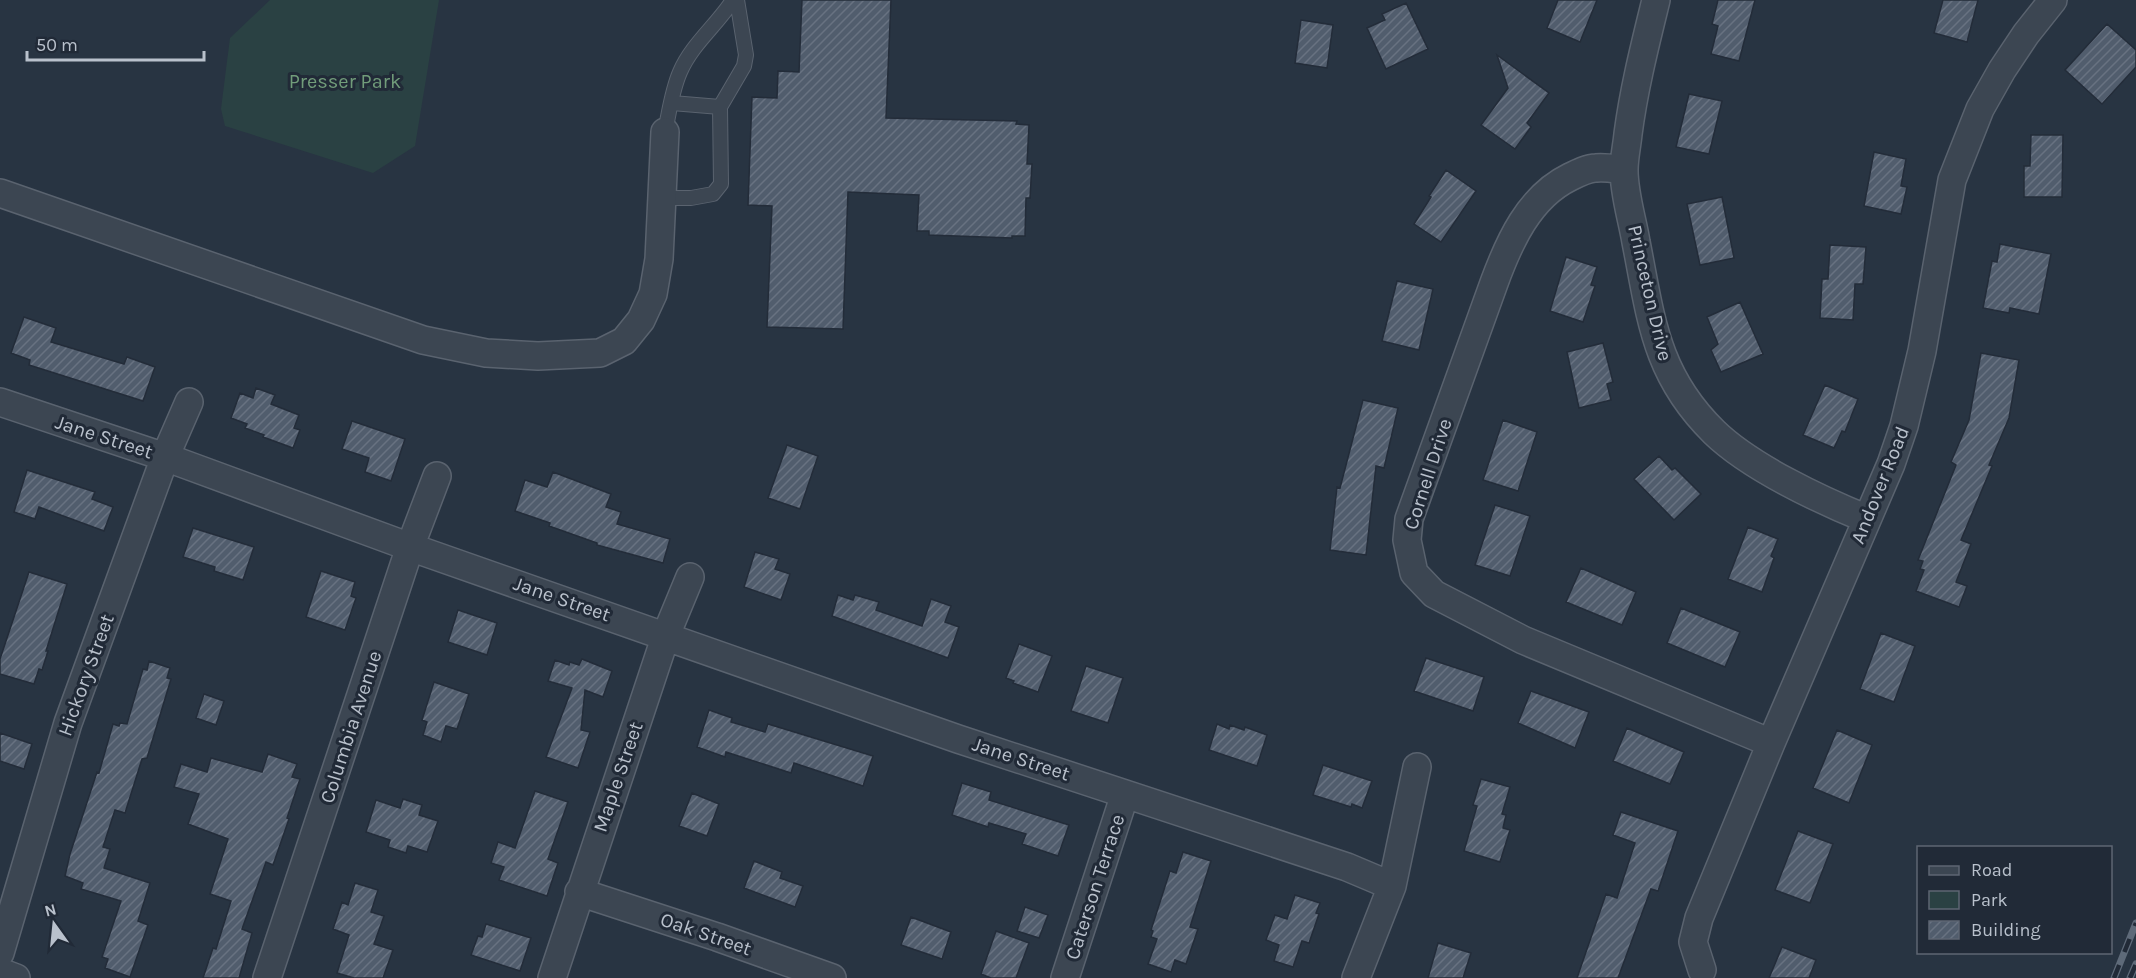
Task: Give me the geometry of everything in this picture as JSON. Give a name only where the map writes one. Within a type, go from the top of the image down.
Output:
[{"type":"street","name":"Princeton Drive","points":[[1656,0],[1637,74],[1624,170],[1653,324],[1663,359],[1682,396],[1715,433],[1737,451],[1762,467],[1840,508],[1868,519]]},
{"type":"street","name":"Andover Road","points":[[1702,970],[1693,942],[1699,918],[1771,742],[1892,464],[1914,388],[1952,180],[1976,120],[2002,70],[2026,34],[2053,0]]},
{"type":"street","points":[[0,193],[423,340],[486,354],[538,356],[600,353],[624,341],[641,320],[653,294],[658,268],[665,132]]},
{"type":"street","name":"Cornell Drive","points":[[1624,170],[1594,168],[1562,181],[1534,205],[1513,237],[1494,283],[1409,519],[1407,540],[1414,573],[1434,594],[1523,640],[1771,742]]},
{"type":"street","name":"Jane Street","points":[[0,402],[165,457],[410,547],[958,739],[1125,794]]},
{"type":"street","name":"Hickory Street","points":[[0,953],[68,723],[165,457],[189,402]]},
{"type":"street","name":"Columbia Avenue","points":[[267,978],[410,547],[437,476]]},
{"type":"street","name":"Maple Street","points":[[552,978],[666,635],[690,577]]},
{"type":"street","points":[[1356,978],[1392,886],[1417,768]]},
{"type":"street","name":"Caterson Terrace","points":[[1065,978],[1125,794],[1347,867],[1392,886]]},
{"type":"street","name":"Oak Street","points":[[579,892],[717,937],[832,978]]},
{"type":"street","points":[[0,972],[16,978]]},
{"type":"lane","points":[[665,132],[680,72],[701,39],[735,0]]},
{"type":"lane","points":[[662,198],[691,198],[713,194],[721,184],[720,107],[744,66],[746,55],[735,0]]},
{"type":"lane","points":[[672,103],[720,107]]},
{"type":"green space","name":"Presser Park","points":[[270,0],[439,0],[415,146],[373,173],[225,126],[221,109],[230,38]]},
{"type":"building","points":[[802,0],[891,0],[886,118],[1017,121],[1016,124],[1029,125],[1027,164],[1032,164],[1030,198],[1026,198],[1025,236],[1012,236],[1012,238],[929,235],[929,231],[917,231],[919,195],[848,192],[843,329],[767,327],[772,206],[748,205],[752,97],[777,98],[778,71],[799,72]]},
{"type":"building","points":[[1558,0],[1597,0],[1580,42],[1547,28]]},
{"type":"building","points":[[1718,0],[1755,0],[1739,61],[1711,54],[1718,26],[1712,24]]},
{"type":"building","points":[[1943,0],[1978,0],[1967,42],[1934,33]]},
{"type":"building","points":[[1406,3],[1428,49],[1386,69],[1367,28],[1385,20],[1382,14]]},
{"type":"building","points":[[1301,20],[1333,25],[1327,68],[1295,63]]},
{"type":"building","points":[[2107,24],[2136,50],[2136,67],[2102,104],[2065,70]]},
{"type":"building","points":[[1497,55],[1549,93],[1527,123],[1531,127],[1515,149],[1481,125],[1508,88]]},
{"type":"building","points":[[1689,94],[1722,101],[1709,154],[1676,147]]},
{"type":"building","points":[[2031,135],[2063,135],[2062,197],[2024,197],[2024,166],[2030,166]]},
{"type":"building","points":[[1874,152],[1906,159],[1901,186],[1907,187],[1901,214],[1864,206]]},
{"type":"building","points":[[1446,170],[1476,191],[1441,242],[1414,224]]},
{"type":"building","points":[[1722,197],[1734,258],[1700,265],[1687,204]]},
{"type":"building","points":[[2000,244],[2051,254],[2039,314],[2010,308],[2009,313],[1983,308],[1992,261],[1997,262]]},
{"type":"building","points":[[1830,245],[1866,247],[1863,284],[1855,284],[1853,320],[1820,318],[1822,279],[1828,279]]},
{"type":"building","points":[[1566,257],[1597,267],[1591,285],[1595,286],[1583,322],[1550,311]]},
{"type":"building","points":[[1397,281],[1433,289],[1419,350],[1382,341]]},
{"type":"building","points":[[1740,302],[1763,354],[1721,372],[1711,350],[1718,344],[1707,317]]},
{"type":"building","points":[[24,317],[56,328],[51,342],[124,364],[127,357],[155,367],[143,401],[29,365],[30,360],[11,353]]},
{"type":"building","points":[[1603,343],[1613,382],[1607,384],[1611,400],[1579,408],[1567,352]]},
{"type":"building","points":[[1981,353],[2019,360],[2009,418],[1961,540],[1971,544],[1956,582],[1967,586],[1959,607],[1916,591],[1924,570],[1920,569],[1923,561],[1918,560],[1956,465],[1951,462],[1969,420]]},
{"type":"building","points":[[1825,385],[1858,399],[1845,432],[1842,431],[1834,448],[1803,435]]},
{"type":"building","points":[[256,388],[275,395],[271,404],[299,415],[294,428],[300,430],[293,448],[263,437],[264,435],[245,428],[247,424],[231,418],[240,393],[253,398]]},
{"type":"building","points":[[1363,400],[1398,408],[1384,468],[1376,466],[1366,555],[1330,550],[1337,487],[1340,488]]},
{"type":"building","points":[[1503,420],[1537,432],[1518,491],[1483,480]]},
{"type":"building","points":[[352,421],[405,439],[391,481],[365,472],[369,458],[342,449]]},
{"type":"building","points":[[787,445],[818,456],[800,509],[768,498]]},
{"type":"building","points":[[1659,456],[1672,470],[1675,468],[1701,494],[1674,520],[1634,479]]},
{"type":"building","points":[[27,470],[95,492],[92,499],[113,507],[104,531],[39,507],[35,519],[14,512]]},
{"type":"building","points":[[553,472],[611,494],[606,507],[621,512],[617,524],[670,539],[663,563],[597,545],[597,543],[549,526],[550,523],[515,511],[525,480],[547,487]]},
{"type":"building","points":[[1495,505],[1530,516],[1510,576],[1475,565]]},
{"type":"building","points":[[1748,527],[1778,539],[1762,592],[1728,579]]},
{"type":"building","points":[[193,528],[254,547],[243,580],[214,571],[215,567],[183,557]]},
{"type":"building","points":[[755,552],[779,559],[775,569],[790,574],[781,600],[744,587]]},
{"type":"building","points":[[1581,568],[1636,592],[1622,625],[1566,602]]},
{"type":"building","points":[[321,571],[355,582],[351,596],[356,598],[345,630],[306,617]]},
{"type":"building","points":[[29,572],[67,584],[42,670],[39,669],[34,684],[0,674],[0,659]]},
{"type":"building","points":[[838,595],[853,600],[855,595],[879,602],[876,610],[922,626],[931,599],[951,606],[945,622],[959,627],[948,658],[832,616]]},
{"type":"building","points":[[1681,608],[1740,632],[1725,667],[1667,643]]},
{"type":"building","points":[[458,610],[497,623],[487,655],[448,642]]},
{"type":"building","points":[[1881,633],[1915,646],[1894,702],[1860,689]]},
{"type":"building","points":[[1019,644],[1052,656],[1038,692],[1006,678]]},
{"type":"building","points":[[1426,658],[1484,677],[1473,711],[1414,691]]},
{"type":"building","points":[[582,659],[612,671],[603,697],[585,690],[581,730],[590,732],[578,768],[546,757],[572,688],[548,681],[555,660],[569,665],[570,662],[579,665]]},
{"type":"building","points":[[149,661],[170,668],[167,678],[171,679],[147,758],[142,759],[125,813],[115,810],[103,847],[110,849],[104,868],[150,883],[138,921],[148,925],[130,977],[105,968],[108,959],[102,957],[121,901],[81,889],[83,883],[65,876],[70,854],[97,772],[99,773],[113,724],[119,726],[120,723],[127,724],[143,669],[147,670]]},
{"type":"building","points":[[1086,666],[1123,678],[1108,723],[1071,711]]},
{"type":"building","points":[[434,682],[469,694],[457,729],[446,726],[441,742],[423,735],[427,722],[422,720]]},
{"type":"building","points":[[1531,691],[1589,712],[1575,748],[1518,723]]},
{"type":"building","points":[[204,694],[224,701],[216,725],[196,718]]},
{"type":"building","points":[[709,710],[732,718],[731,722],[765,732],[768,724],[873,756],[863,786],[794,763],[791,773],[726,752],[725,757],[697,747]]},
{"type":"building","points":[[1217,724],[1229,729],[1230,725],[1244,730],[1245,727],[1267,735],[1257,766],[1209,750]]},
{"type":"building","points":[[1627,728],[1684,752],[1670,784],[1613,761]]},
{"type":"building","points":[[1837,730],[1872,745],[1849,803],[1813,788]]},
{"type":"building","points":[[0,733],[32,744],[24,769],[0,761]]},
{"type":"building","points":[[268,754],[297,764],[292,777],[300,779],[287,818],[289,819],[273,865],[266,862],[242,929],[252,933],[239,978],[203,978],[213,948],[216,949],[231,901],[210,894],[228,839],[188,824],[199,794],[174,787],[181,764],[207,772],[211,758],[262,772]]},
{"type":"building","points":[[1323,765],[1372,781],[1362,808],[1352,804],[1351,807],[1313,795]]},
{"type":"building","points":[[1481,779],[1510,787],[1502,814],[1506,815],[1503,828],[1510,830],[1500,862],[1464,851],[1477,806],[1473,805]]},
{"type":"building","points":[[962,783],[991,792],[989,800],[1069,825],[1058,856],[1022,844],[1026,834],[989,823],[988,827],[952,815]]},
{"type":"building","points":[[535,791],[568,802],[548,859],[558,863],[547,896],[499,880],[504,867],[491,863],[498,842],[515,848]]},
{"type":"building","points":[[692,793],[719,804],[707,836],[679,826]]},
{"type":"building","points":[[403,799],[422,805],[419,815],[438,821],[427,852],[408,846],[406,853],[388,847],[390,840],[366,832],[376,800],[400,808]]},
{"type":"building","points":[[1621,812],[1678,831],[1658,891],[1651,889],[1618,978],[1577,978],[1606,894],[1617,898],[1635,843],[1613,835]]},
{"type":"building","points":[[1798,831],[1833,844],[1810,903],[1775,890]]},
{"type":"building","points":[[1183,852],[1211,861],[1190,927],[1198,929],[1186,964],[1175,960],[1171,972],[1148,964],[1157,939],[1151,937],[1153,931],[1151,930],[1170,871],[1176,873]]},
{"type":"building","points":[[754,861],[782,872],[780,878],[803,886],[795,907],[744,888]]},
{"type":"building","points":[[355,883],[378,890],[371,912],[384,916],[374,944],[393,950],[383,978],[354,978],[337,973],[349,935],[333,929],[342,902],[348,905]]},
{"type":"building","points":[[1295,895],[1320,903],[1316,913],[1319,914],[1309,943],[1302,941],[1293,967],[1274,961],[1279,945],[1266,940],[1275,915],[1287,919]]},
{"type":"building","points":[[1025,907],[1048,915],[1039,938],[1017,931]]},
{"type":"building","points":[[911,917],[951,932],[942,959],[901,945]]},
{"type":"building","points":[[486,924],[531,938],[520,971],[471,955],[478,936],[482,937]]},
{"type":"building","points":[[996,931],[1029,943],[1016,978],[991,978],[981,974]]},
{"type":"building","points":[[1438,943],[1471,953],[1463,978],[1428,978]]},
{"type":"building","points":[[1782,947],[1816,960],[1809,978],[1769,978]]},
{"type":"railway","points":[[2114,978],[2136,923]]},
{"type":"railway","points":[[2130,978],[2136,964]]}]
